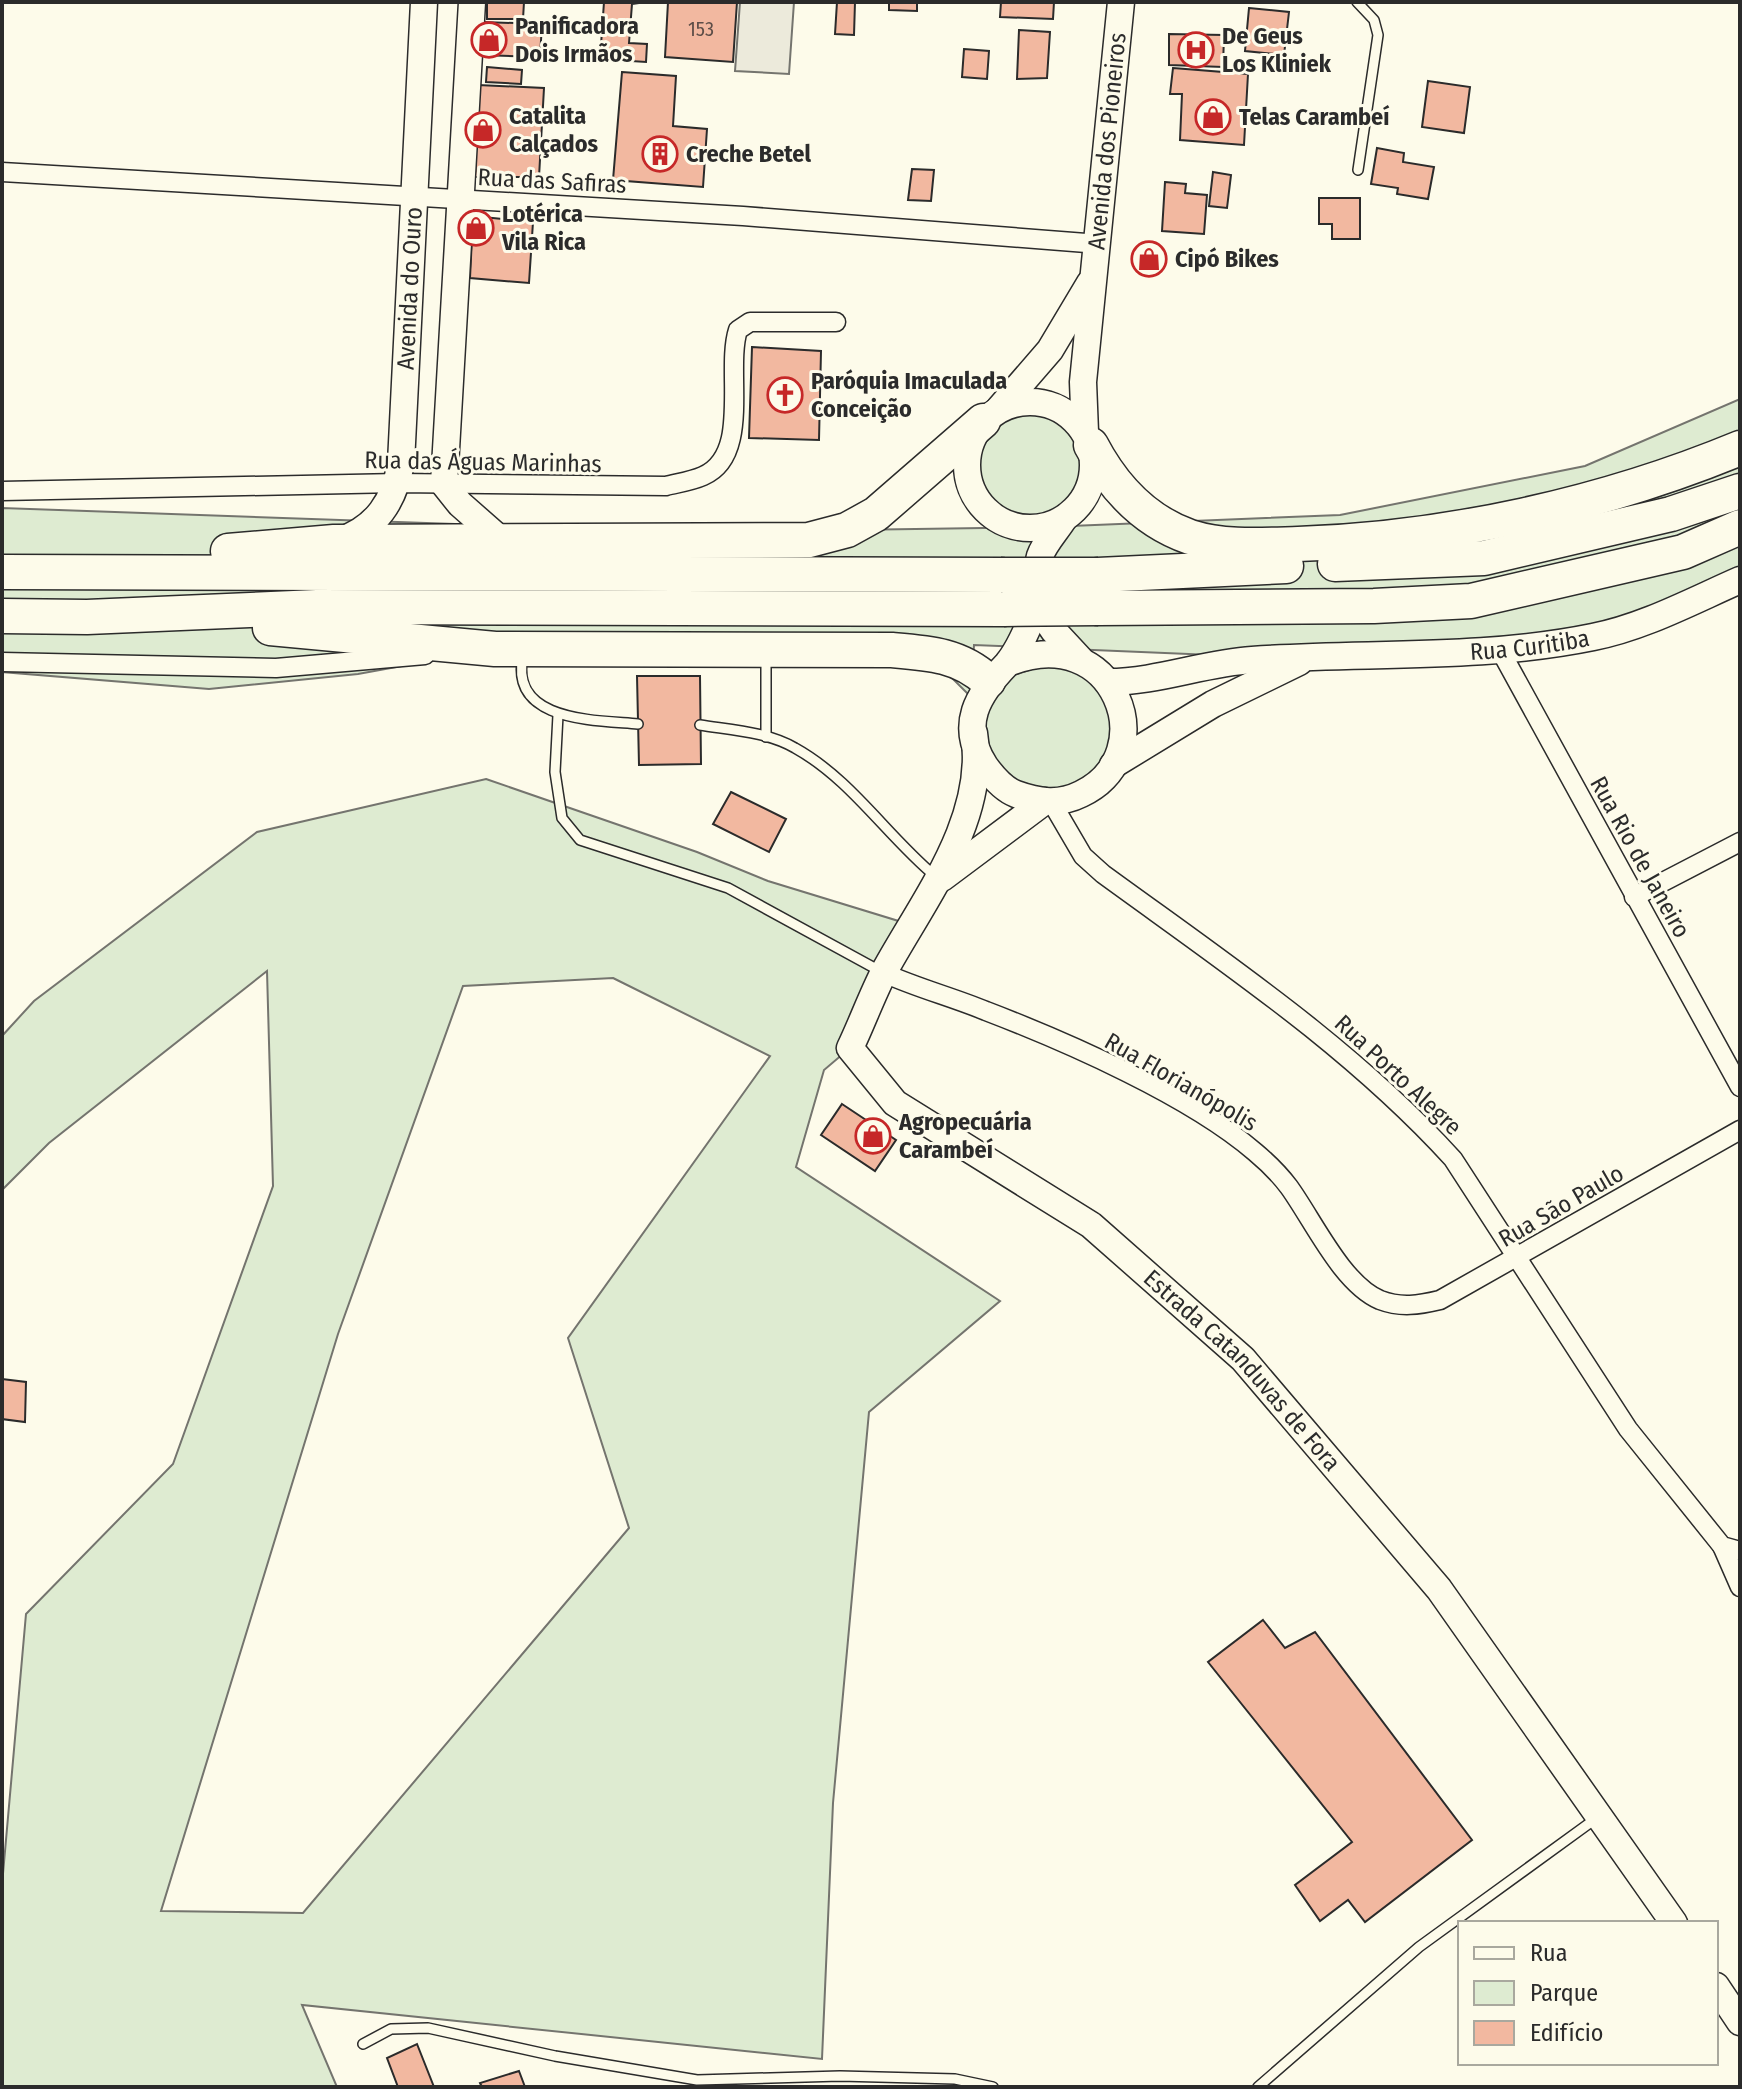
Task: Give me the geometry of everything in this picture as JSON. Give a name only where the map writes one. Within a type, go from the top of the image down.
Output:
[{"type":"highway","points":[[56,572],[122,556],[334,542],[809,540],[847,530],[906,491],[991,415]]},
{"type":"highway","points":[[1088,438],[1125,496],[1166,527],[1192,537],[1229,544],[1270,545],[1377,539],[1569,505],[1699,465],[1740,448]]},
{"type":"highway","points":[[2,572],[1098,575],[1484,558],[1671,514],[1740,491]]},
{"type":"highway","points":[[87,617],[317,607],[1098,608],[1374,606],[1471,601],[1683,552],[1740,527]]},
{"type":"highway","points":[[2,616],[87,617],[304,629],[510,649],[934,653],[998,672]]},
{"type":"street","name":"Avenida do Ouro","points":[[334,542],[370,525],[390,502],[398,483],[424,2]]},
{"type":"street","name":"Avenida do Ouro","points":[[444,484],[472,2]]},
{"type":"street","name":"Avenida dos Pioneiros","points":[[1092,280],[1099,244],[1121,2]]},
{"type":"street","name":"Rua das Safiras","points":[[2,172],[743,216],[1099,244]]},
{"type":"street","points":[[1040,556],[992,517],[973,494],[967,473],[972,438],[1050,350],[1092,280]]},
{"type":"street","points":[[992,517],[1018,528],[1046,527],[1063,520],[1077,509],[1089,490],[1094,467],[1082,406],[1092,280]]},
{"type":"street","name":"Rua das Águas Marinhas","points":[[2,491],[398,483],[666,486],[705,476],[722,461],[735,424],[732,348],[738,330],[750,322],[836,322]]},
{"type":"street","points":[[991,415],[1014,403],[1040,402],[1066,413],[1088,438]]},
{"type":"street","points":[[444,484],[460,504],[503,542]]},
{"type":"street","points":[[1049,802],[1012,792],[993,777],[980,757],[974,733],[974,715],[998,672],[1040,556],[1063,520]]},
{"type":"street","name":"Rua Curitiba","points":[[1108,682],[1130,682],[1226,662],[1500,650],[1594,637],[1652,619],[1740,580]]},
{"type":"street","points":[[939,880],[1049,802],[1080,795],[1099,782],[1113,765],[1121,745],[1123,723],[1119,702],[1108,682],[1080,659],[1054,631],[1021,608]]},
{"type":"street","points":[[2,662],[276,668],[510,649]]},
{"type":"street","name":"Rua Rio de Janeiro","points":[[1500,650],[1740,1087]]},
{"type":"street","points":[[998,672],[1031,653],[1056,652],[1080,659]]},
{"type":"street","points":[[1113,765],[1213,704],[1306,659]]},
{"type":"street","name":"Estrada Catanduvas de Fora","points":[[974,733],[978,759],[975,777],[951,856],[884,973],[850,1048],[895,1103],[1091,1225],[1243,1359],[1439,1589],[1601,1815],[1673,1921]]},
{"type":"street","name":"Rua Porto Alegre","points":[[1049,802],[1083,856],[1103,874],[1298,1016],[1420,1123],[1453,1159],[1628,1429],[1731,1548],[1740,1587]]},
{"type":"street","points":[[1634,897],[1740,842]]},
{"type":"street","name":"Rua Florianópolis","points":[[884,973],[987,1011],[1124,1072],[1200,1115],[1254,1151],[1288,1185],[1337,1259],[1359,1284],[1378,1299],[1400,1305]]},
{"type":"street","name":"Rua São Paulo","points":[[1400,1305],[1418,1306],[1440,1300],[1519,1258],[1740,1130]]},
{"type":"street","points":[[1718,1989],[1740,2022]]},
{"type":"lane","points":[[1357,2],[1374,20],[1378,35],[1358,170]]},
{"type":"lane","points":[[510,649],[521,668],[523,683],[541,707],[558,715],[638,724]]},
{"type":"lane","points":[[766,650],[766,737]]},
{"type":"lane","points":[[558,715],[555,772],[562,818],[580,840],[728,888],[884,973]]},
{"type":"lane","points":[[700,725],[766,737],[795,747],[844,785],[939,880]]},
{"type":"lane","points":[[1258,2087],[1419,1947],[1601,1815]]},
{"type":"lane","points":[[363,2044],[391,2029],[428,2028],[555,2056],[697,2080],[840,2076],[955,2079],[993,2087]]},
{"type":"green space","points":[[1740,399],[1740,580],[1594,637],[1306,659],[974,645],[971,697],[947,673],[931,665],[495,649],[358,674],[209,689],[2,672],[2,508],[484,525],[847,530],[1046,527],[1340,515],[1585,466]]},
{"type":"green space","points":[[1031,407],[1054,411],[1073,424],[1086,443],[1090,466],[1086,489],[1073,508],[1054,521],[1031,525],[1008,521],[989,508],[976,489],[972,466],[976,443],[989,424],[1008,411]]},
{"type":"green space","points":[[1068,657],[1119,713],[1111,764],[1054,798],[991,771],[980,701],[990,683]]},
{"type":"green space","points":[[486,779],[697,852],[768,881],[905,923],[850,1048],[824,1070],[796,1167],[1000,1301],[869,1412],[833,1803],[822,2059],[302,2005],[337,2087],[2,2087],[2,1885],[26,1614],[173,1464],[273,1186],[267,971],[49,1143],[2,1190],[2,1036],[34,1001],[257,832]],"holes":[[[613,978],[770,1056],[568,1338],[629,1528],[303,1913],[161,1911],[338,1334],[463,986]]]},
{"type":"shaded area","points":[[740,2],[794,2],[789,74],[735,71]]},
{"type":"building","points":[[487,2],[524,2],[523,19],[487,19]]},
{"type":"building","points":[[604,2],[646,2],[632,4],[629,43],[647,44],[646,62],[600,59]]},
{"type":"building","points":[[668,2],[737,2],[733,62],[665,57]]},
{"type":"building","points":[[837,2],[855,2],[854,35],[835,34]]},
{"type":"building","points":[[889,2],[917,2],[917,11],[889,10]]},
{"type":"building","points":[[1001,2],[1054,2],[1053,19],[1000,17]]},
{"type":"building","points":[[1249,8],[1289,12],[1284,55],[1245,51]]},
{"type":"building","points":[[483,22],[542,24],[540,57],[481,55]]},
{"type":"building","points":[[1019,30],[1050,32],[1047,78],[1017,79]]},
{"type":"building","name":"De Geus Los Kliniek","points":[[1169,34],[1224,35],[1223,67],[1169,65]]},
{"type":"building","points":[[964,49],[989,51],[987,79],[962,77]]},
{"type":"building","points":[[487,67],[522,70],[521,84],[486,82]]},
{"type":"building","name":"Telas Carambeí","points":[[1173,68],[1248,74],[1244,145],[1180,140],[1182,94],[1170,94]]},
{"type":"building","name":"Creche Betel","points":[[622,72],[676,76],[673,126],[707,129],[703,187],[613,180]]},
{"type":"building","points":[[1428,81],[1470,87],[1464,133],[1422,127]]},
{"type":"building","points":[[478,85],[544,88],[539,177],[475,177]]},
{"type":"building","points":[[1377,148],[1404,153],[1403,162],[1434,167],[1428,199],[1397,194],[1398,188],[1371,184]]},
{"type":"building","points":[[912,169],[934,170],[931,201],[908,200]]},
{"type":"building","points":[[1213,172],[1231,175],[1227,208],[1209,206]]},
{"type":"building","points":[[1165,182],[1186,184],[1185,193],[1207,195],[1204,234],[1162,231]]},
{"type":"building","points":[[1319,198],[1360,198],[1360,239],[1332,239],[1332,224],[1319,224]]},
{"type":"building","points":[[473,216],[533,222],[529,283],[470,278]]},
{"type":"building","name":"Paróquia Imaculada Conceição","points":[[752,347],[821,351],[819,440],[749,438]]},
{"type":"building","points":[[637,676],[700,676],[701,764],[639,765]]},
{"type":"building","points":[[731,792],[786,819],[769,852],[713,824]]},
{"type":"building","points":[[842,1104],[896,1140],[875,1171],[821,1135]]},
{"type":"building","points":[[2,1379],[26,1382],[25,1422],[2,1419]]},
{"type":"building","points":[[1263,1620],[1285,1648],[1315,1632],[1472,1840],[1365,1922],[1348,1900],[1320,1921],[1295,1885],[1352,1842],[1208,1662]]},
{"type":"building","points":[[417,2044],[434,2087],[398,2087],[387,2058]]},
{"type":"building","points":[[519,2071],[525,2087],[482,2087],[480,2083]]},
{"type":"place","name":"Panificadora Dois Irmãos","points":[[489,40]]},
{"type":"place","name":"De Geus Los Kliniek","points":[[1196,50]]},
{"type":"place","name":"Telas Carambeí","points":[[1213,117]]},
{"type":"place","name":"Catalita Calçados","points":[[483,130]]},
{"type":"place","name":"Creche Betel","points":[[660,154]]},
{"type":"place","name":"Lotérica Vila Rica","points":[[476,228]]},
{"type":"place","name":"Cipó Bikes","points":[[1149,259]]},
{"type":"place","name":"Paróquia Imaculada Conceição","points":[[785,395]]},
{"type":"place","name":"Agropecuária Carambeí","points":[[873,1136]]}]
